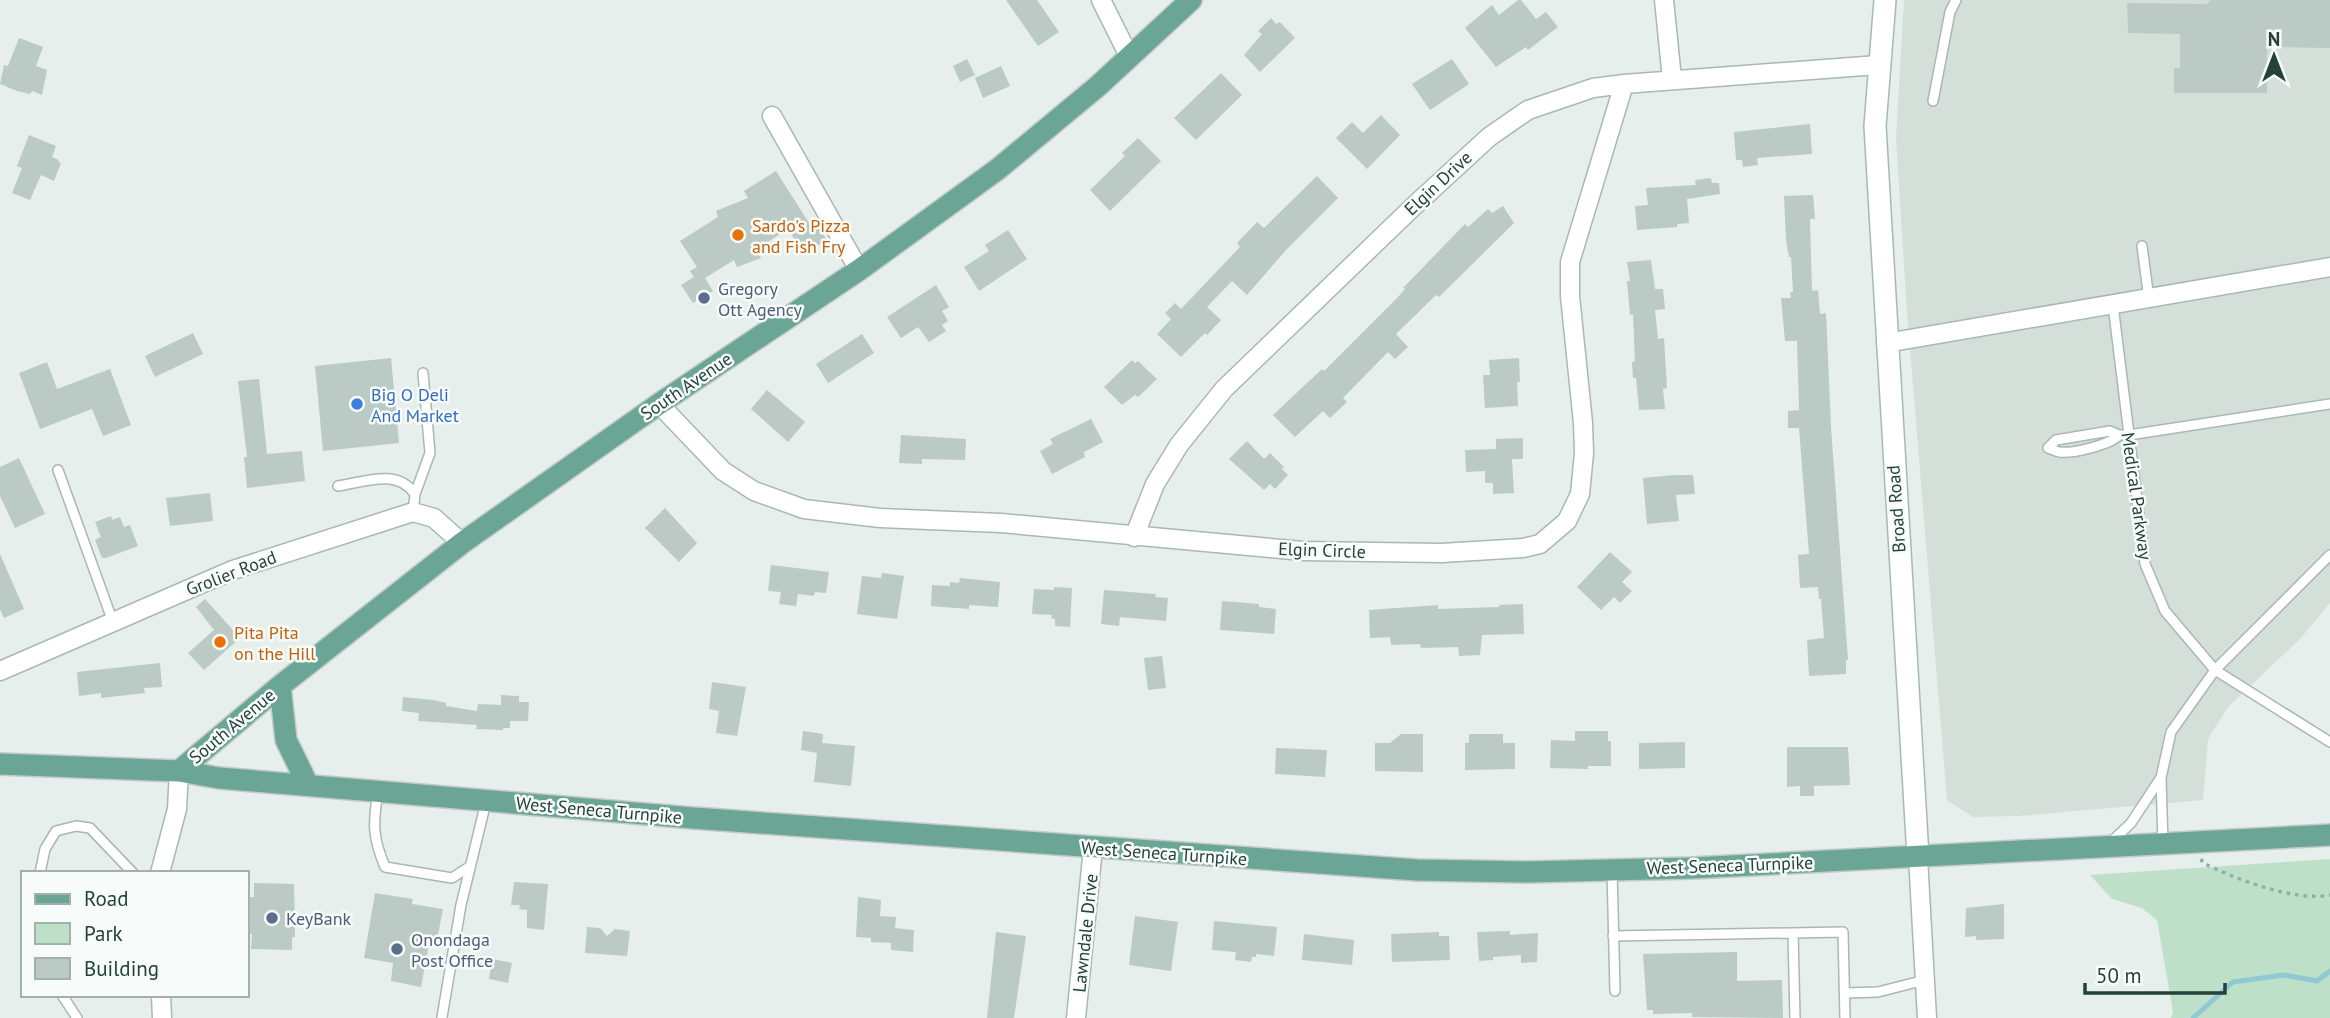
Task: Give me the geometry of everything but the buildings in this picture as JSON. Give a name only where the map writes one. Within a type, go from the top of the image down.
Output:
[{"type":"main road","name":"South Avenue","points":[[179,771],[280,686],[462,543],[659,404],[859,270],[998,169],[1130,58],[1191,0]]},
{"type":"main road","points":[[280,686],[286,740],[308,785]]},
{"type":"main road","name":"West Seneca Turnpike","points":[[0,764],[179,771],[219,778],[486,801],[1417,870],[1612,870],[2330,835]]},
{"type":"street","points":[[1101,0],[1130,58]]},
{"type":"street","points":[[1664,0],[1672,79]]},
{"type":"street","name":"Broad Road","points":[[1885,0],[1875,126],[1927,1018]]},
{"type":"street","name":"Elgin Drive","points":[[1134,537],[1155,484],[1179,445],[1224,390],[1489,136],[1528,110],[1593,88],[1624,84],[1878,65]]},
{"type":"street","name":"Elgin Circle","points":[[659,404],[723,471],[754,491],[804,509],[880,518],[1001,523],[1303,551],[1443,553],[1523,548],[1540,544],[1567,521],[1580,494],[1584,453],[1570,296],[1570,262],[1624,84]]},
{"type":"street","points":[[772,116],[859,270]]},
{"type":"street","points":[[1886,343],[2330,267]]},
{"type":"street","points":[[414,503],[462,543]]},
{"type":"street","name":"Grolier Road","points":[[0,671],[256,561],[414,503]]},
{"type":"street","points":[[161,871],[177,809],[179,771]]},
{"type":"street","name":"Lawndale Drive","points":[[1076,1018],[1093,848]]},
{"type":"street","points":[[161,997],[162,1018]]},
{"type":"lane","points":[[1933,101],[1950,12],[1956,0]]},
{"type":"lane","points":[[2142,246],[2149,299]]},
{"type":"lane","name":"Medical Parkway","points":[[2113,305],[2145,564],[2165,611],[2215,670],[2330,742]]},
{"type":"lane","points":[[414,503],[430,453],[422,373]]},
{"type":"lane","points":[[2119,436],[2112,442],[2060,452],[2048,448],[2056,440],[2110,431],[2119,436],[2129,435],[2330,404]]},
{"type":"lane","points":[[58,470],[113,622]]},
{"type":"lane","points":[[338,486],[391,477],[407,483],[414,503]]},
{"type":"lane","points":[[2163,844],[2161,778],[2171,732],[2215,670],[2330,555]]},
{"type":"lane","points":[[2105,847],[2131,823],[2161,778]]},
{"type":"lane","points":[[378,791],[374,821],[376,845],[385,867],[452,878],[469,867]]},
{"type":"lane","points":[[442,1017],[469,867],[486,801]]},
{"type":"lane","points":[[40,871],[45,849],[56,831],[76,826],[90,828],[130,871]]},
{"type":"lane","points":[[1612,870],[1615,991]]},
{"type":"lane","points":[[1613,936],[1843,932],[1845,1018]]},
{"type":"lane","points":[[1793,933],[1795,1018]]},
{"type":"lane","points":[[1845,993],[1878,992],[1925,980]]},
{"type":"lane","points":[[63,997],[77,1018]]},
{"type":"path","points":[[2195,842],[2203,863],[2242,881],[2316,898],[2330,895]]},
{"type":"shaded area","points":[[1904,0],[2330,0],[2330,603],[2301,638],[2228,707],[2208,739],[2203,800],[2019,816],[1973,817],[1947,800],[1907,312],[1896,138]]},
{"type":"green space","points":[[2330,859],[2330,1018],[2171,1018],[2173,1012],[2157,920],[2142,908],[2112,899],[2090,875]]},
{"type":"waterway","points":[[2193,1018],[2233,982],[2284,975],[2317,981],[2330,971]]},
{"type":"place","name":"Sardo's Pizza and Fish Fry","points":[[738,235]]},
{"type":"place","name":"Gregory Ott Agency","points":[[704,298]]},
{"type":"place","name":"Big O Deli And Market","points":[[357,404]]},
{"type":"place","name":"Pita Pita on the Hill","points":[[220,642]]},
{"type":"place","name":"KeyBank","points":[[272,918]]},
{"type":"place","name":"Onondaga Post Office","points":[[397,949]]}]
